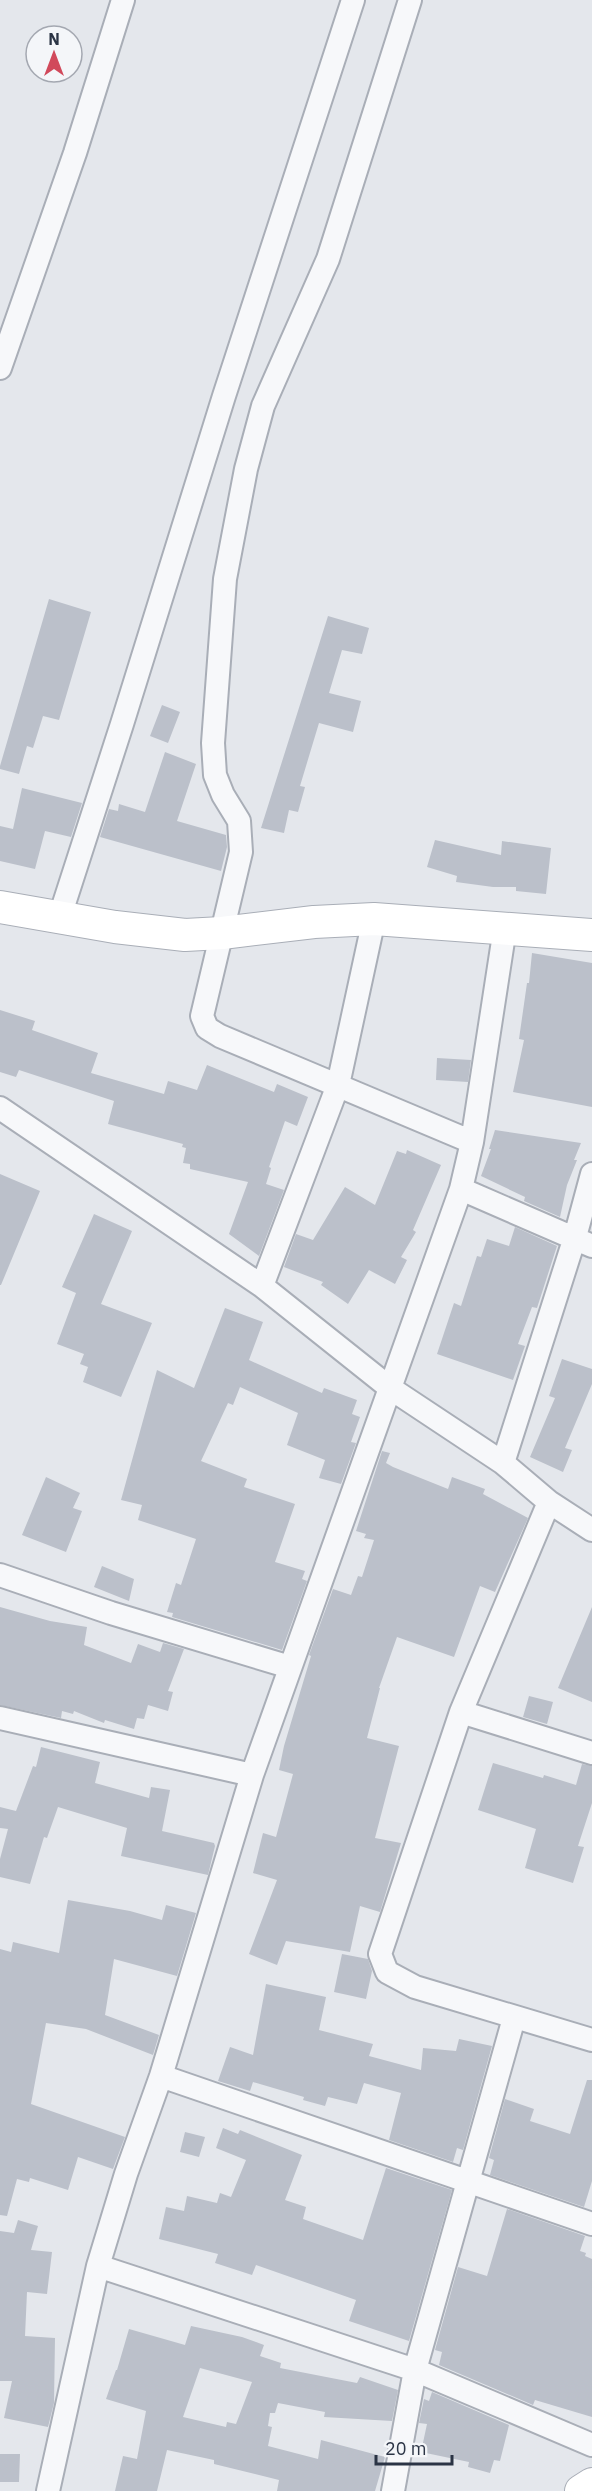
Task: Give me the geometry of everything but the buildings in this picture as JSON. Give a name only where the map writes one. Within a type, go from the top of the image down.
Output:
[{"type":"street","points":[[0,368],[75,153],[123,0]]},
{"type":"street","points":[[60,916],[224,396],[353,0]]},
{"type":"street","points":[[410,0],[328,259],[263,406],[246,469],[225,579],[213,743],[215,775],[223,795],[239,821],[241,852],[202,1016],[207,1028],[220,1036],[472,1142]]},
{"type":"street","points":[[0,906],[163,933],[222,933],[314,922],[374,919],[592,935]]},
{"type":"street","points":[[262,1286],[338,1085],[374,919]]},
{"type":"street","points":[[48,2491],[98,2266],[126,2174],[161,2076],[252,1775],[460,1189],[472,1142],[505,928]]},
{"type":"street","points":[[0,1108],[262,1286],[390,1388],[503,1463],[549,1502],[592,1530]]},
{"type":"street","points":[[503,1463],[583,1242],[592,1174]]},
{"type":"street","points":[[460,1189],[583,1242]]},
{"type":"street","points":[[549,1502],[461,1712],[380,1954],[387,1972],[415,1987],[592,2040]]},
{"type":"street","points":[[0,1575],[111,1613],[290,1667]]},
{"type":"street","points":[[461,1712],[592,1753]]},
{"type":"street","points":[[0,1718],[252,1775]]},
{"type":"street","points":[[393,2491],[415,2370],[514,2018]]},
{"type":"street","points":[[161,2076],[592,2224]]},
{"type":"street","points":[[98,2266],[415,2370],[592,2445]]},
{"type":"street","points":[[581,2491],[592,2484]]}]
